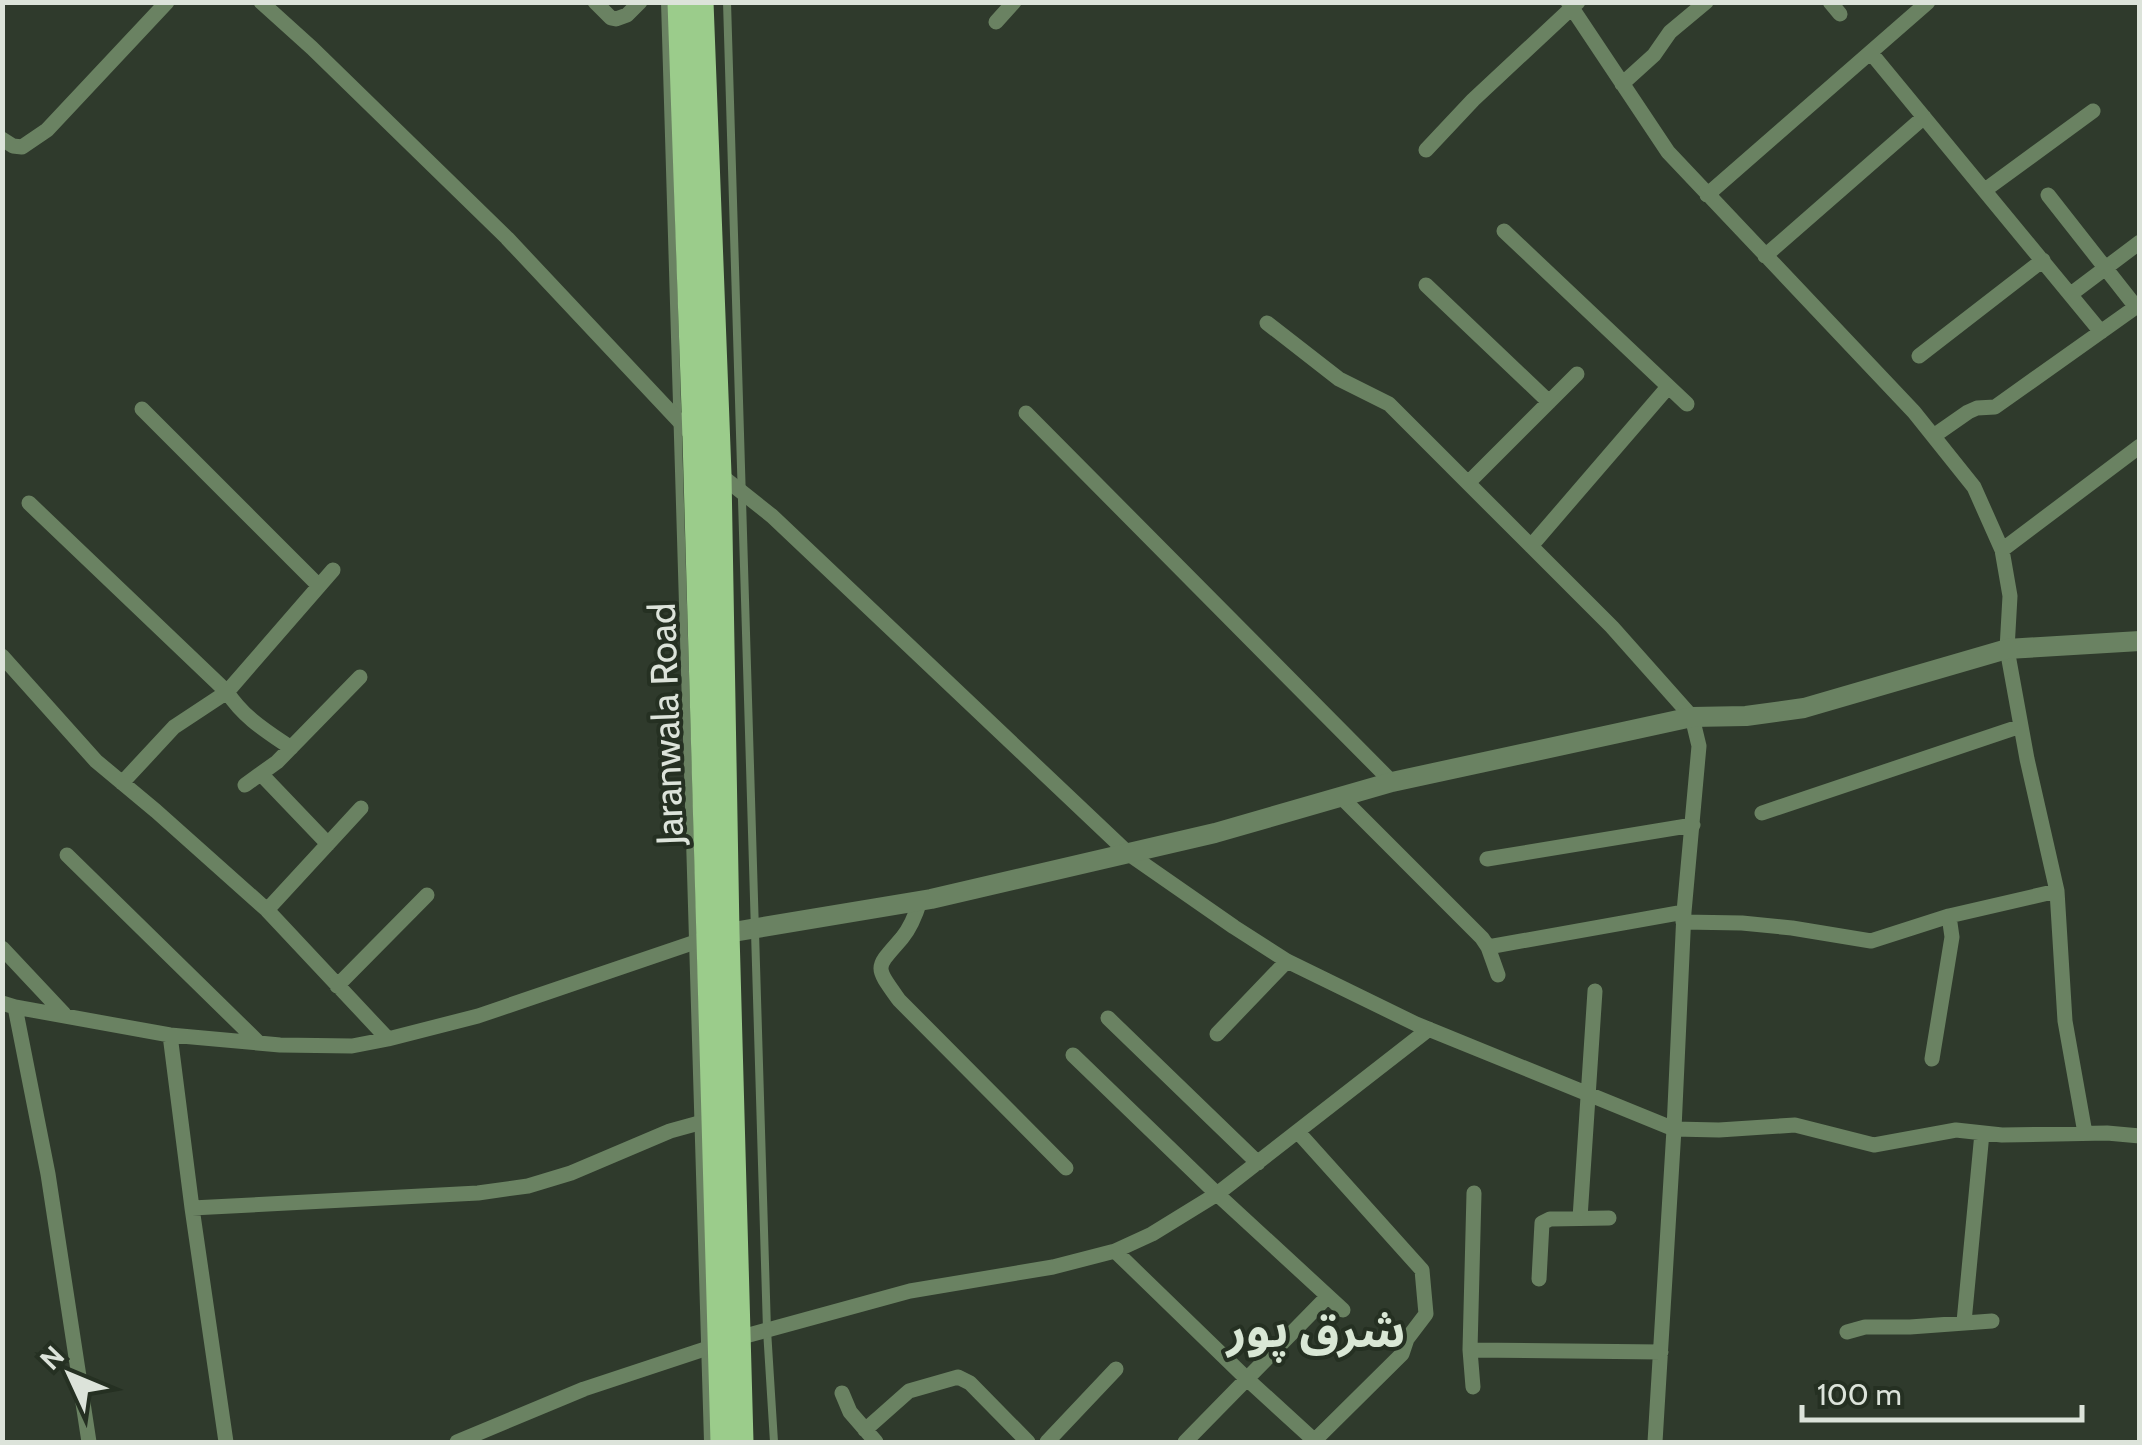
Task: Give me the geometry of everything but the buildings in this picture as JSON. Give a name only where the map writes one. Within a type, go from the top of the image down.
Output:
[{"type":"main road","name":"Jaranwala Road","points":[[680,2],[686,429],[710,937],[723,1442]]},
{"type":"main road","name":"Jaranwala Road","points":[[701,2],[719,474],[710,937]]},
{"type":"main road","name":"Jaranwala Road","points":[[721,1344],[742,1442]]},
{"type":"street","points":[[2,139],[22,147],[47,130],[168,2]]},
{"type":"street","points":[[262,2],[506,238],[686,429]]},
{"type":"street","points":[[595,2],[616,20],[640,2]]},
{"type":"street","points":[[996,22],[1014,2]]},
{"type":"street","points":[[1622,84],[1654,56],[1670,32],[1706,2]]},
{"type":"street","points":[[1706,195],[1928,2]]},
{"type":"street","points":[[1426,150],[1572,4],[1668,152],[1935,436],[1974,487],[2002,550],[2010,596],[2007,649],[2057,890],[2065,1021],[2085,1133]]},
{"type":"street","points":[[1871,53],[2101,332]]},
{"type":"street","points":[[1985,190],[2093,111]]},
{"type":"street","points":[[1765,256],[1924,117]]},
{"type":"street","points":[[1935,436],[1968,412],[1995,407],[2138,306],[2048,195]]},
{"type":"street","points":[[1504,231],[1687,404]]},
{"type":"street","points":[[2070,294],[2140,242]]},
{"type":"street","points":[[1920,356],[2043,260]]},
{"type":"street","points":[[1426,286],[1549,402]]},
{"type":"street","points":[[1267,323],[1339,379],[1389,404],[1612,627],[1692,718],[1699,746],[1684,917],[1655,1442]]},
{"type":"street","points":[[1468,483],[1577,374]]},
{"type":"street","points":[[1531,546],[1668,387]]},
{"type":"street","points":[[142,408],[320,586]]},
{"type":"street","points":[[1026,413],[1392,782]]},
{"type":"street","points":[[2002,550],[2140,446]]},
{"type":"street","points":[[719,474],[772,516],[1130,854],[1287,961],[1430,1029],[1674,1130],[1796,1125],[1874,1146],[1956,1130],[2002,1135],[2140,1136]]},
{"type":"street","points":[[30,504],[227,692],[239,710],[291,748]]},
{"type":"street","points":[[122,782],[174,727],[227,692],[333,570]]},
{"type":"street","points":[[88,1442],[48,1174],[9,1005],[170,1035],[280,1045],[352,1046],[388,1040],[478,1016],[710,937],[920,901],[1130,854],[1392,782],[1692,718],[1804,708],[2007,649],[2140,642]]},
{"type":"street","points":[[2,656],[96,761],[267,910],[388,1040]]},
{"type":"street","points":[[245,785],[291,748],[360,678]]},
{"type":"street","points":[[1762,813],[2021,726]]},
{"type":"street","points":[[261,774],[328,844]]},
{"type":"street","points":[[1341,798],[1488,948],[1498,975]]},
{"type":"street","points":[[267,910],[361,808]]},
{"type":"street","points":[[1486,859],[1693,825]]},
{"type":"street","points":[[67,855],[260,1043]]},
{"type":"street","points":[[1488,948],[1684,917],[1871,941],[1950,916],[2057,890]]},
{"type":"street","points":[[338,986],[427,895]]},
{"type":"street","points":[[920,901],[914,920],[884,957],[880,966],[884,979],[899,1000],[1066,1168]]},
{"type":"street","points":[[1932,1059],[1952,937],[1950,916]]},
{"type":"street","points":[[2,948],[65,1015]]},
{"type":"street","points":[[1217,1034],[1287,961]]},
{"type":"street","points":[[1580,1218],[1595,991]]},
{"type":"street","points":[[1108,1018],[1258,1163]]},
{"type":"street","points":[[458,1442],[584,1389],[767,1330],[910,1291],[1053,1267],[1116,1251],[1217,1194],[1430,1029]]},
{"type":"street","points":[[170,1035],[226,1442]]},
{"type":"street","points":[[1073,1055],[1343,1310]]},
{"type":"street","points":[[192,1208],[478,1193],[528,1186],[700,1123]]},
{"type":"street","points":[[1116,1251],[1315,1442],[1402,1354],[1406,1339],[1424,1319],[1427,1309],[1422,1270],[1298,1132]]},
{"type":"street","points":[[1964,1322],[1982,1132]]},
{"type":"street","points":[[1473,1386],[1470,1350],[1474,1193]]},
{"type":"street","points":[[1539,1279],[1542,1222],[1609,1218]]},
{"type":"street","points":[[1186,1442],[1328,1297]]},
{"type":"street","points":[[1847,1332],[1865,1327],[1992,1321]]},
{"type":"street","points":[[1470,1350],[1661,1352]]},
{"type":"street","points":[[1047,1442],[1116,1369]]},
{"type":"street","points":[[842,1393],[850,1412],[871,1436],[897,1399],[909,1391],[958,1377],[970,1383],[1028,1442]]},
{"type":"lane","points":[[665,2],[686,429]]},
{"type":"lane","points":[[726,2],[767,1330],[774,1442]]},
{"type":"lane","points":[[708,1442],[721,1344],[700,1123],[710,937]]},
{"type":"district","name":"شرق پور","points":[[1316,1330]]}]
